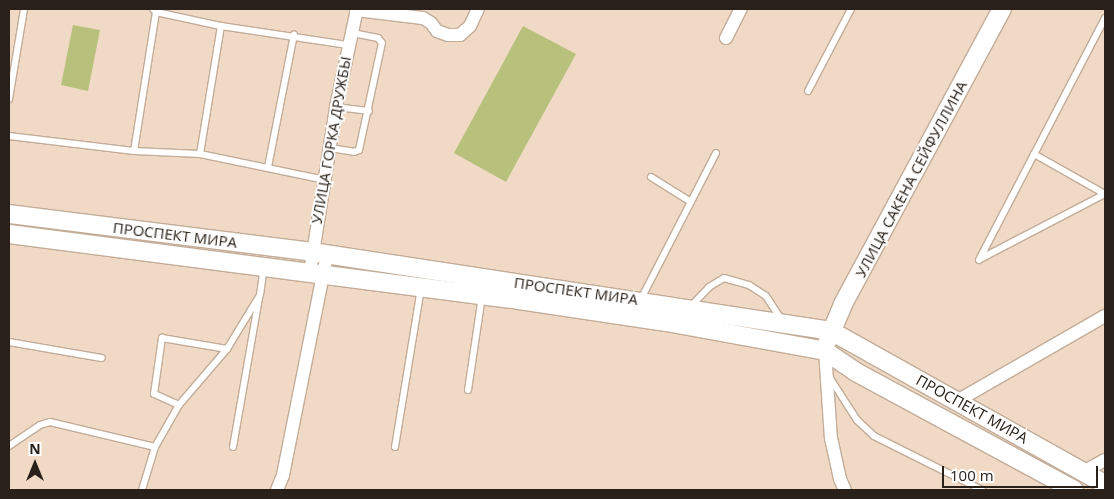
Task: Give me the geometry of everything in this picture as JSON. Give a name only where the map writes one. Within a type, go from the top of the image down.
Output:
[{"type":"main road","name":"УЛИЦА САКЕНА СЕЙФУЛЛИНА","points":[[825,351],[831,331],[998,10]]},
{"type":"main road","name":"ПРОСПЕКТ МИРА","points":[[9,214],[320,253],[640,300],[831,331],[1105,484]]},
{"type":"main road","name":"ПРОСПЕКТ МИРА","points":[[9,234],[317,272],[482,295],[666,322],[825,351],[856,372],[1074,490]]},
{"type":"street","points":[[357,9],[423,18],[431,23],[437,31],[448,35],[460,35],[470,26],[478,9]]},
{"type":"street","name":"УЛИЦА ГОРКА ДРУЖБЫ","points":[[277,490],[283,474],[320,253],[325,180],[336,106],[357,9]]},
{"type":"street","points":[[726,38],[741,9]]},
{"type":"street","points":[[957,401],[1105,316]]},
{"type":"street","points":[[825,351],[831,438],[840,478],[845,490]]},
{"type":"street","points":[[1083,472],[1105,460]]},
{"type":"lane","points":[[9,99],[24,9]]},
{"type":"lane","points":[[808,92],[850,9]]},
{"type":"lane","points":[[134,151],[155,10],[221,26],[294,35],[349,39],[378,38],[382,44],[359,150],[354,152],[330,148]]},
{"type":"lane","points":[[1105,18],[979,260],[1105,194]]},
{"type":"lane","points":[[200,154],[221,26]]},
{"type":"lane","points":[[268,167],[294,35]]},
{"type":"lane","points":[[336,106],[368,111]]},
{"type":"lane","points":[[9,136],[134,151],[200,154],[325,180]]},
{"type":"lane","points":[[640,300],[716,152]]},
{"type":"lane","points":[[1034,154],[1105,194]]},
{"type":"lane","points":[[651,177],[691,202]]},
{"type":"lane","points":[[233,447],[264,266]]},
{"type":"lane","points":[[690,308],[709,287],[724,278],[749,285],[766,296],[784,324]]},
{"type":"lane","points":[[395,447],[421,287]]},
{"type":"lane","points":[[142,490],[155,448],[179,405],[228,349],[260,295]]},
{"type":"lane","points":[[468,390],[482,295]]},
{"type":"lane","points":[[179,405],[154,394],[162,338],[228,349]]},
{"type":"lane","points":[[9,342],[102,358]]},
{"type":"lane","points":[[826,370],[840,397],[857,420],[874,436],[982,490]]},
{"type":"lane","points":[[9,446],[40,425],[50,422],[155,448]]},
{"type":"green space","points":[[73,25],[100,30],[88,91],[61,85]]},
{"type":"green space","points":[[523,26],[576,54],[506,182],[454,153]]}]
